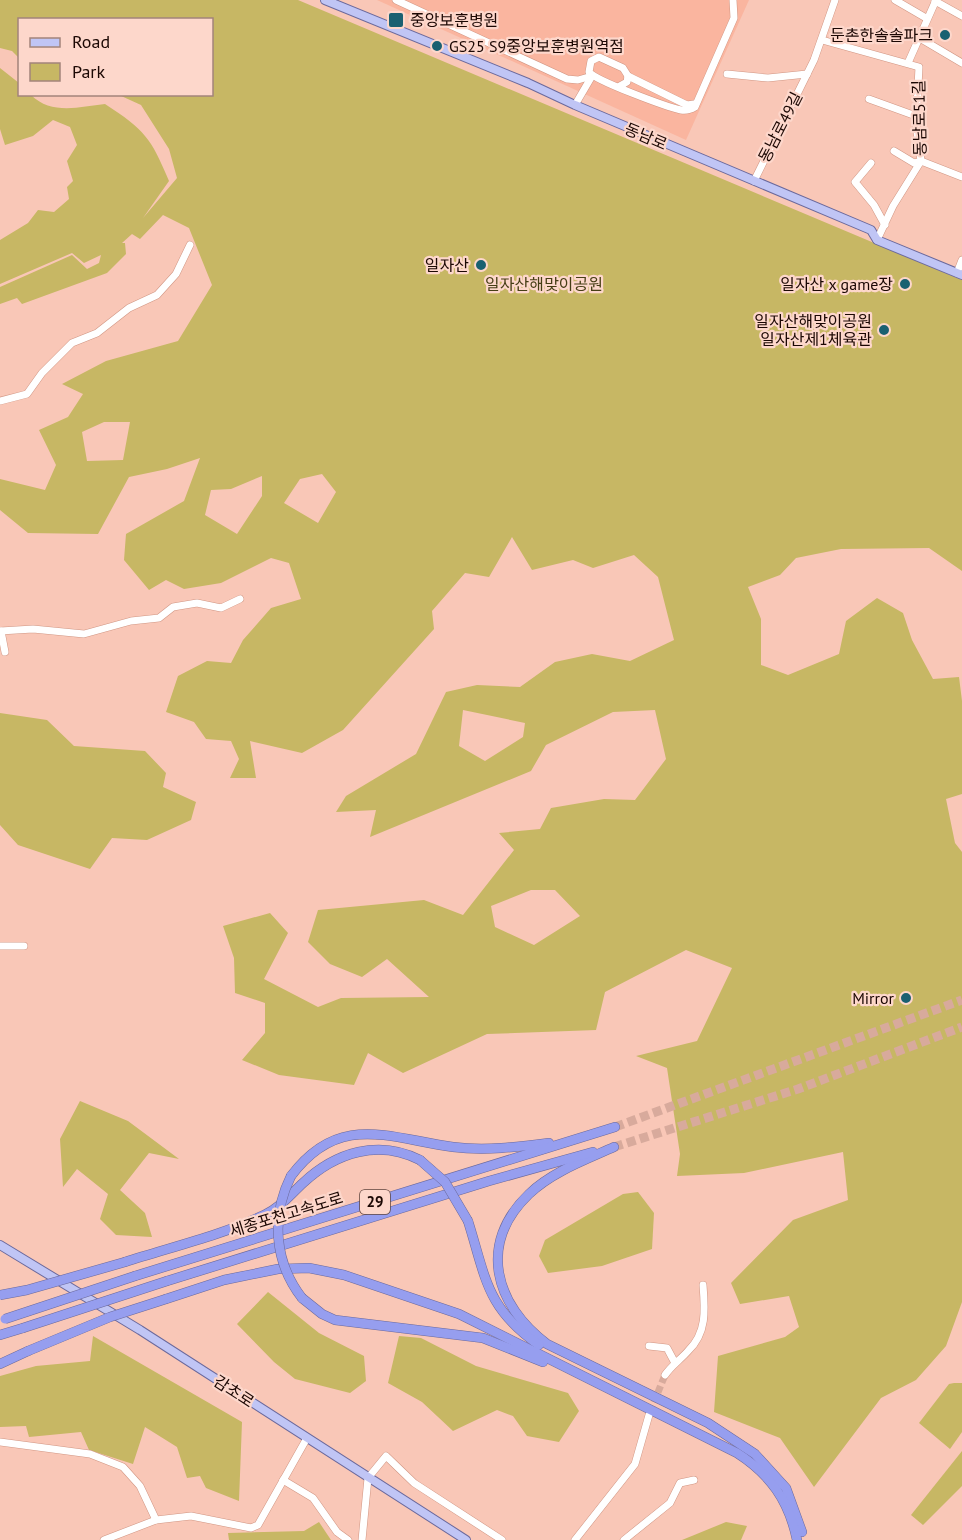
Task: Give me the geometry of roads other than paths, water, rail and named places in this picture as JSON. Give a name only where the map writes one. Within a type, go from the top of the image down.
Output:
[{"type":"highway","name":"세종포천고속도로","points":[[2,1320],[135,1276],[615,1127]]},
{"type":"highway","points":[[567,1142],[468,1148],[381,1134],[353,1134],[322,1146],[304,1160],[291,1176],[280,1209],[277,1235],[286,1273],[302,1298],[321,1314],[335,1320],[367,1326],[459,1334],[506,1345],[663,1421],[716,1441]]},
{"type":"highway","name":"세종포천고속도로","points":[[0,1335],[489,1181],[614,1146],[558,1173],[534,1189],[519,1205],[505,1230],[500,1250],[498,1269],[505,1298],[529,1330],[547,1344],[699,1418],[730,1435],[756,1454]]},
{"type":"highway","points":[[0,1295],[27,1290],[125,1262],[235,1227],[268,1214],[325,1164],[349,1153],[389,1150],[420,1160],[446,1182],[468,1221],[487,1287],[506,1317],[527,1336],[561,1358],[756,1454],[786,1488],[800,1522],[803,1540]]},
{"type":"highway","points":[[0,1364],[110,1317],[224,1280],[278,1269],[309,1268],[344,1275],[459,1314],[716,1441],[752,1463],[775,1485],[790,1511],[797,1540]]},
{"type":"main road","name":"동남로","points":[[328,1],[528,83],[871,230],[877,240],[960,273]]},
{"type":"main road","name":"감초로","points":[[0,1245],[466,1540]]},
{"type":"street","points":[[396,0],[567,79],[578,80],[592,76],[681,110],[692,109],[698,101],[734,18],[733,0]]},
{"type":"street","name":"동남로49길","points":[[754,181],[807,74],[836,0]]},
{"type":"street","points":[[895,0],[926,18]]},
{"type":"street","points":[[822,40],[908,63],[935,0],[962,16]]},
{"type":"street","points":[[918,37],[962,63]]},
{"type":"street","points":[[592,76],[588,67],[591,61],[599,57],[623,68],[628,76],[687,105],[698,101]]},
{"type":"street","name":"동남로51길","points":[[877,240],[921,161],[916,116],[919,67],[908,63]]},
{"type":"street","name":"동남로49길","points":[[726,74],[768,78],[807,74]]},
{"type":"street","points":[[575,105],[592,76]]},
{"type":"street","points":[[618,87],[625,85],[628,76]]},
{"type":"street","points":[[869,99],[916,116]]},
{"type":"street","points":[[894,151],[914,163],[921,161],[962,177]]},
{"type":"street","points":[[871,163],[855,182],[874,206],[885,225]]},
{"type":"street","points":[[0,401],[27,394],[42,373],[72,343],[98,333],[129,308],[157,295],[176,274],[190,245]]},
{"type":"street","points":[[960,273],[962,260]]},
{"type":"street","points":[[4,652],[0,631],[33,629],[84,634],[132,621],[159,618],[173,607],[198,603],[221,608],[240,599]]},
{"type":"street","points":[[0,946],[24,946]]},
{"type":"street","points":[[664,1375],[690,1350],[702,1332],[704,1285]]},
{"type":"street","points":[[649,1346],[667,1348],[675,1363]]},
{"type":"street","points":[[575,1540],[635,1464],[649,1414]]},
{"type":"street","points":[[104,1540],[156,1520],[191,1516],[256,1528],[307,1438]]},
{"type":"street","points":[[0,1442],[90,1454],[116,1464],[135,1478],[156,1520]]},
{"type":"street","points":[[362,1540],[368,1478],[386,1456],[414,1483],[502,1540]]},
{"type":"street","points":[[283,1480],[313,1498],[337,1532],[348,1540]]},
{"type":"street","points":[[624,1540],[670,1503],[680,1483],[694,1480]]},
{"type":"tunnel","points":[[615,1127],[962,1000]]},
{"type":"tunnel","points":[[614,1147],[798,1089],[962,1027]]},
{"type":"tunnel","points":[[650,1412],[665,1375]]},
{"type":"place","name":"중앙보훈병원","points":[[396,20]]},
{"type":"place","name":"둔촌한솔솔파크","points":[[945,35]]},
{"type":"place","name":"GS25 S9중앙보훈병원역점","points":[[437,46]]},
{"type":"place","name":"일자산","points":[[481,265]]},
{"type":"place","name":"일자산 x game장","points":[[905,284]]},
{"type":"place","name":"일자산해맞이공원 일자산제1체육관","points":[[884,330]]},
{"type":"place","name":"Mirror","points":[[906,998]]},
{"type":"park label","name":"일자산해맞이공원","points":[[544,284]]}]
